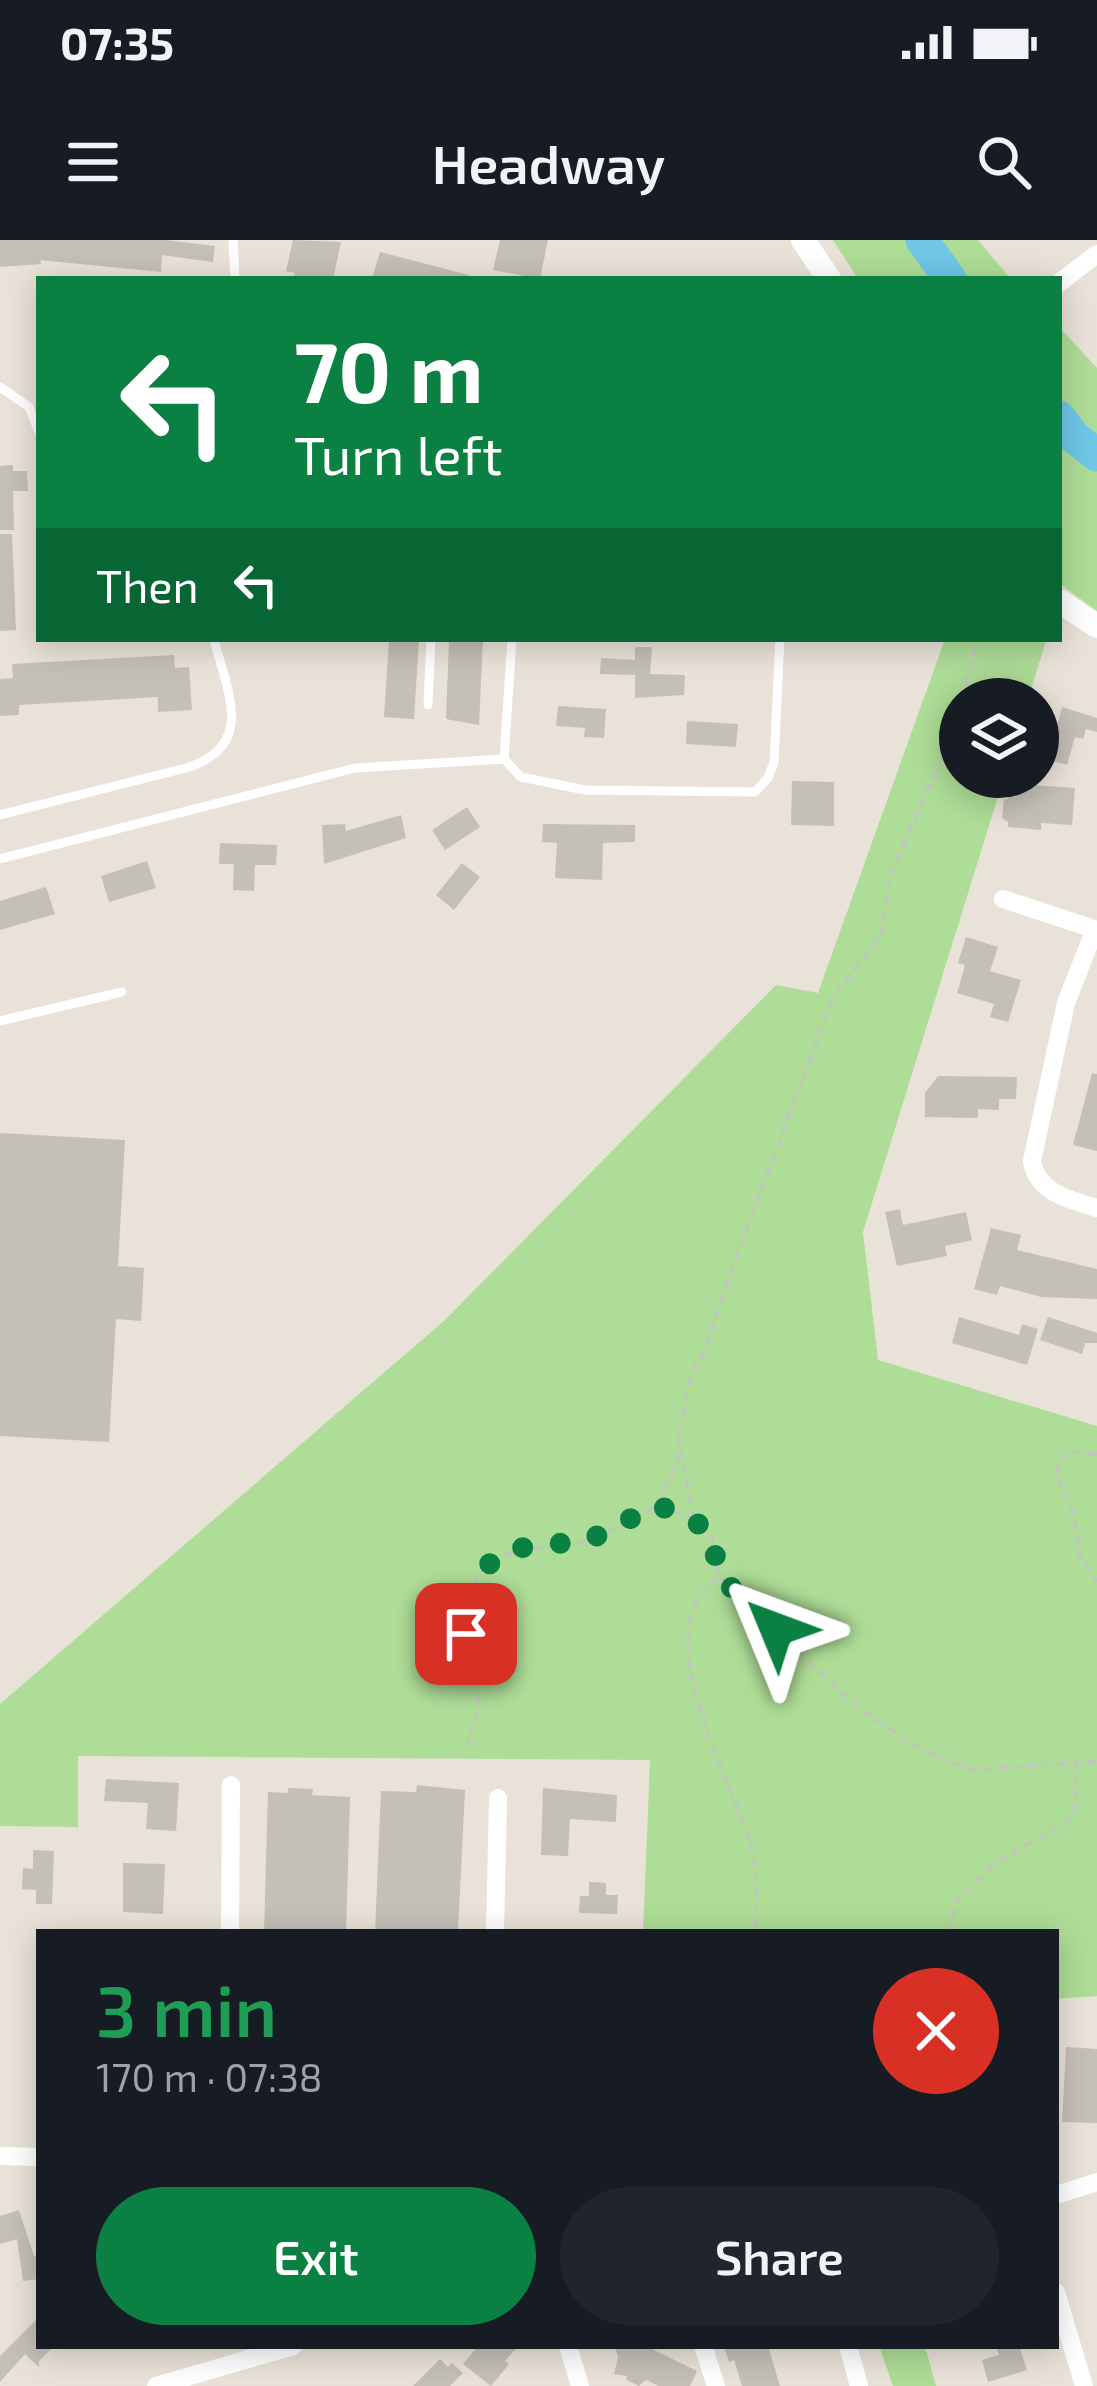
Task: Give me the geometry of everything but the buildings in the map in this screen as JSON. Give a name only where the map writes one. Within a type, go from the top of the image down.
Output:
[{"type":"street","points":[[802,240],[827,276]]},
{"type":"street","points":[[1062,281],[1097,254]]},
{"type":"street","points":[[1062,603],[1097,626]]},
{"type":"street","points":[[1003,899],[1096,930],[1066,1003],[1032,1160],[1034,1172],[1047,1188],[1097,1208]]},
{"type":"street","points":[[230,1929],[231,1785]]},
{"type":"street","points":[[495,1929],[497,1798]]},
{"type":"street","points":[[0,2156],[36,2157]]},
{"type":"street","points":[[1059,2194],[1097,2182]]},
{"type":"street","points":[[1059,2302],[1084,2386]]},
{"type":"street","points":[[156,2386],[283,2349]]},
{"type":"street","points":[[569,2349],[580,2386]]},
{"type":"street","points":[[704,2349],[716,2386]]},
{"type":"street","points":[[849,2349],[859,2386]]},
{"type":"lane","points":[[233,240],[235,276]]},
{"type":"lane","points":[[0,387],[28,407],[36,426]]},
{"type":"lane","points":[[0,815],[186,768],[221,750],[231,733],[232,713],[215,642]]},
{"type":"lane","points":[[428,705],[430,642]]},
{"type":"lane","points":[[512,642],[504,759],[521,777],[585,790],[754,792],[768,778],[774,762],[780,642]]},
{"type":"lane","points":[[0,859],[355,767],[504,759]]},
{"type":"lane","points":[[0,1022],[122,992]]},
{"type":"path","points":[[967,678],[977,642]]},
{"type":"path","points":[[694,1520],[678,1437],[692,1370],[703,1356],[736,1254],[835,996],[881,937],[890,878],[939,765]]},
{"type":"path","points":[[1097,1454],[1068,1452],[1060,1459],[1057,1473],[1073,1513],[1080,1556],[1097,1580]]},
{"type":"path","points":[[469,1747],[478,1705],[466,1634],[468,1608],[476,1583],[491,1562],[511,1549],[589,1540],[657,1505],[681,1454]]},
{"type":"path","points":[[657,1505],[694,1520],[712,1537],[719,1576],[860,1709],[921,1749],[971,1770],[1097,1761]]},
{"type":"path","points":[[719,1576],[698,1593],[685,1647],[755,1866],[755,1929]]},
{"type":"path","points":[[949,1929],[956,1903],[996,1863],[1066,1822],[1075,1809],[1077,1761]]},
{"type":"green space","points":[[833,240],[978,240],[1008,276],[856,276]]},
{"type":"green space","points":[[1062,330],[1097,368],[1097,611],[1062,585]]},
{"type":"green space","points":[[944,642],[1046,642],[1035,678],[939,678],[939,798],[997,798],[863,1232],[878,1360],[1097,1426],[1097,1996],[1059,1999],[1059,1929],[643,1929],[650,1760],[78,1756],[78,1827],[0,1826],[0,1704],[445,1320],[776,985],[818,993]]},
{"type":"green space","points":[[880,2349],[926,2349],[936,2386],[893,2386]]},
{"type":"waterway","points":[[922,240],[948,276]]},
{"type":"waterway","points":[[1062,421],[1097,455]]},
{"type":"route","points":[[466,1634],[476,1583],[491,1562],[511,1549],[589,1540],[657,1505],[694,1520],[712,1537],[719,1576],[776,1629]]}]
